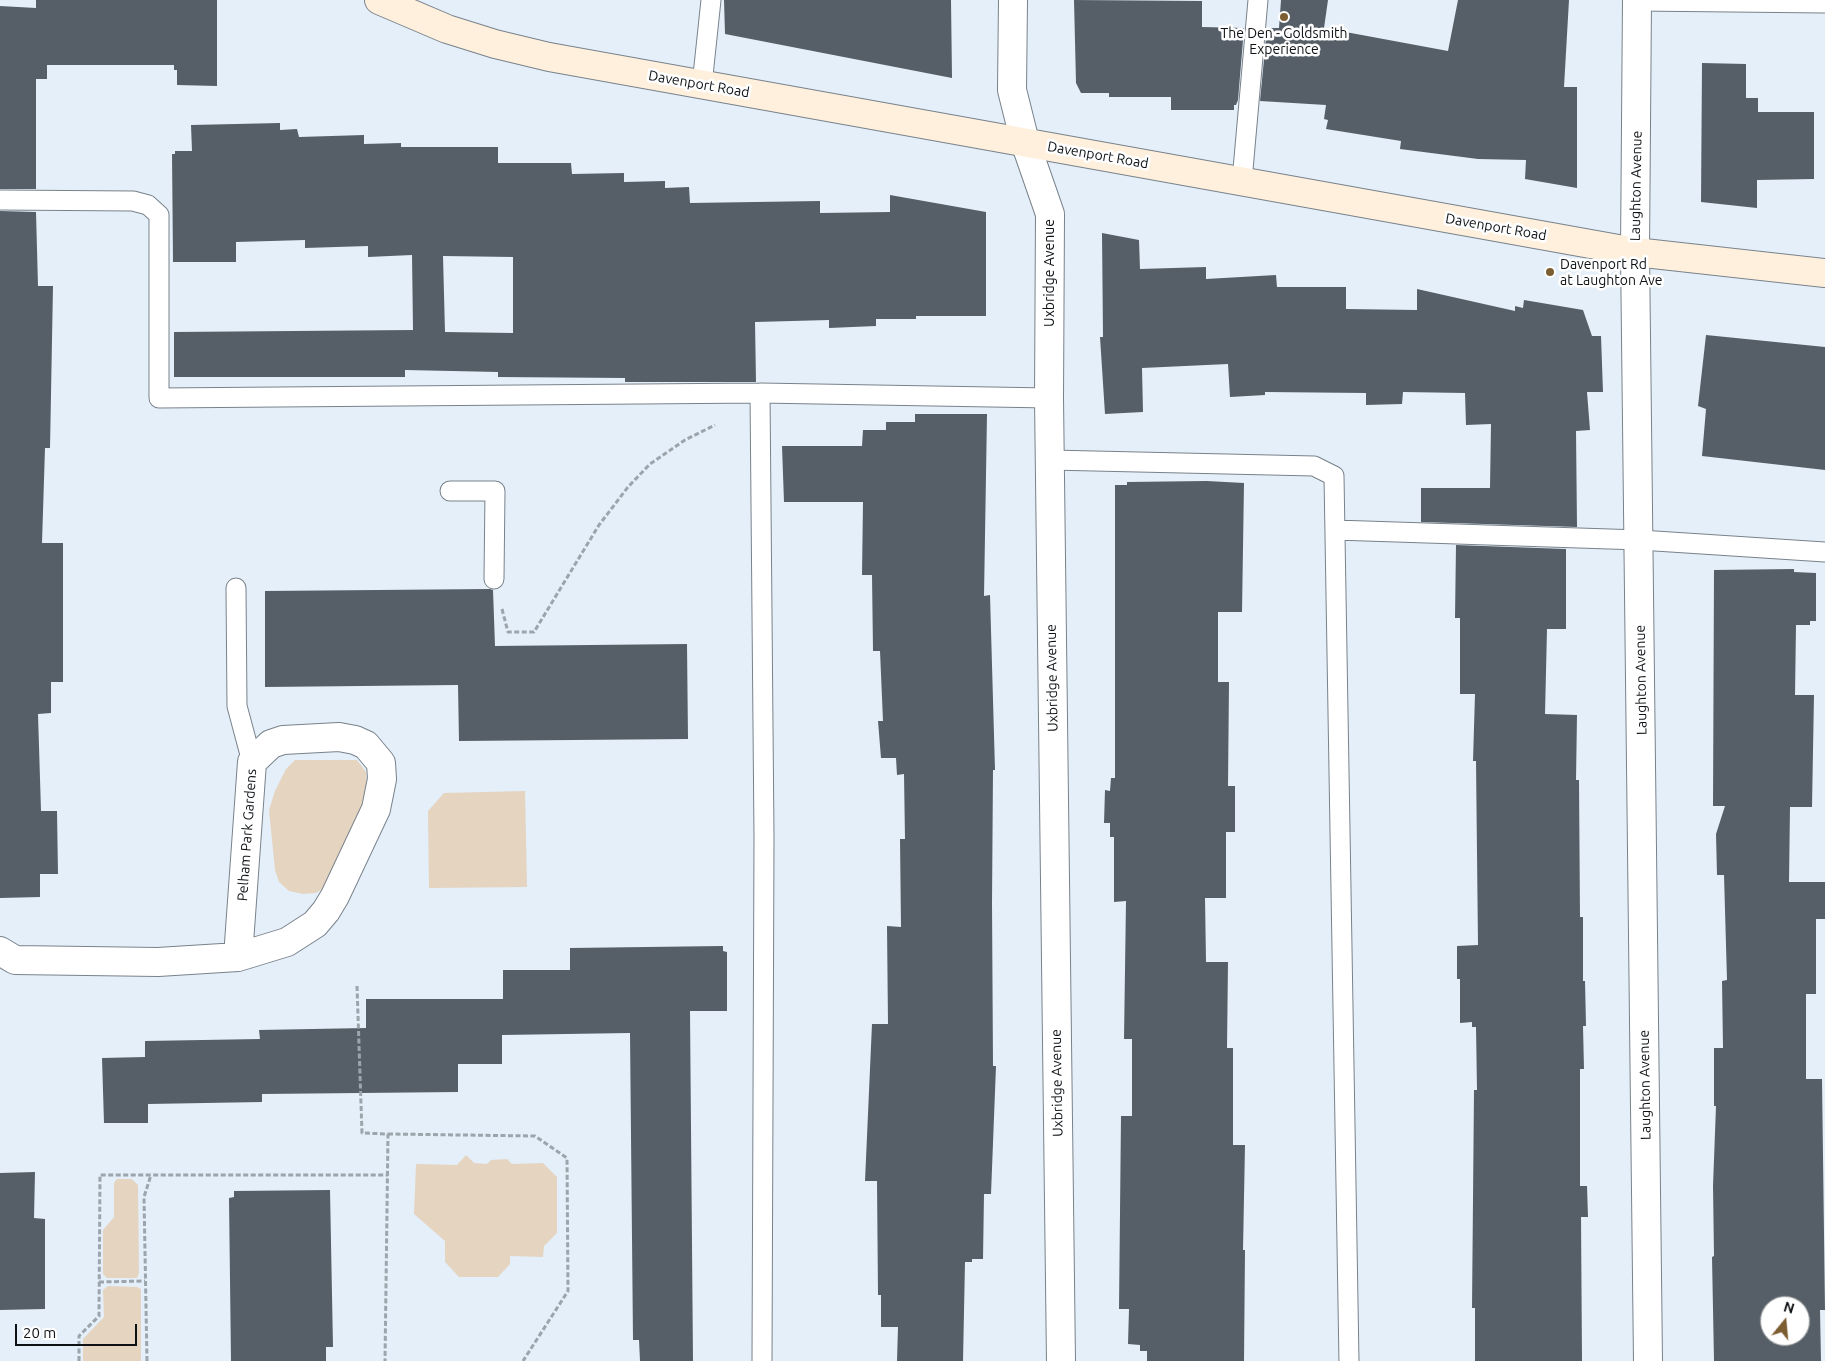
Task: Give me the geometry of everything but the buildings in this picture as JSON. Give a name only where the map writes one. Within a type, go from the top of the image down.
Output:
[{"type":"street","name":"Uxbridge Avenue","points":[[1012,0],[1012,90],[1025,142],[1050,214],[1049,398],[1061,1361]]},
{"type":"street","name":"Laughton Avenue","points":[[1637,1],[1635,252],[1640,540],[1648,1361]]},
{"type":"street","name":"Davenport Road","points":[[386,2],[447,29],[495,44],[702,85],[1635,252],[1825,273]]},
{"type":"street","name":"Pelham Park Gardens","points":[[5,961],[158,962],[238,956],[287,942],[315,924],[326,911],[376,810],[382,779],[380,763],[366,744],[339,737],[283,740],[271,744],[252,762],[238,956]]},
{"type":"lane","points":[[702,85],[711,0]]},
{"type":"lane","points":[[1242,181],[1258,0]]},
{"type":"lane","points":[[1637,1],[1825,3]]},
{"type":"lane","points":[[0,200],[133,200],[148,205],[159,215],[159,398],[760,393],[1049,398]]},
{"type":"lane","points":[[760,393],[764,828],[762,1361]]},
{"type":"lane","points":[[1050,460],[1314,466],[1334,476],[1349,1361]]},
{"type":"lane","points":[[450,491],[495,491],[494,579]]},
{"type":"lane","points":[[1335,530],[1640,540],[1825,552]]},
{"type":"lane","points":[[236,588],[237,706],[252,762]]},
{"type":"path","points":[[494,579],[508,632],[534,632],[599,525],[628,487],[650,464],[685,440],[713,427],[760,393]]},
{"type":"path","points":[[357,986],[362,1134],[536,1136],[567,1158],[568,1292],[523,1361]]},
{"type":"path","points":[[386,1361],[388,1134]]},
{"type":"path","points":[[79,1361],[79,1336],[99,1316],[100,1175],[388,1175]]},
{"type":"path","points":[[147,1361],[144,1198],[151,1175]]},
{"type":"path","points":[[99,1282],[145,1281]]},
{"type":"shaded area","points":[[295,760],[357,760],[366,772],[367,788],[362,807],[324,888],[316,893],[303,894],[289,891],[279,882],[275,870],[269,810],[275,791],[286,769]]},
{"type":"shaded area","points":[[525,791],[527,887],[429,888],[428,811],[444,793]]},
{"type":"shaded area","points":[[466,1155],[474,1163],[487,1164],[491,1160],[507,1159],[512,1164],[543,1163],[557,1177],[557,1233],[544,1246],[543,1257],[510,1256],[510,1264],[498,1277],[459,1277],[445,1262],[445,1241],[414,1214],[416,1164],[457,1165]]},
{"type":"shaded area","points":[[117,1179],[132,1179],[138,1185],[139,1273],[137,1278],[107,1278],[103,1274],[103,1230],[114,1217],[114,1183]]},
{"type":"shaded area","points":[[108,1286],[137,1287],[141,1289],[141,1361],[83,1361],[83,1339],[104,1317],[103,1290]]},
{"type":"place","name":"The Den - Goldsmith Experience","points":[[1284,17]]},
{"type":"place","name":"Davenport Rd at Laughton Ave","points":[[1550,272]]}]
